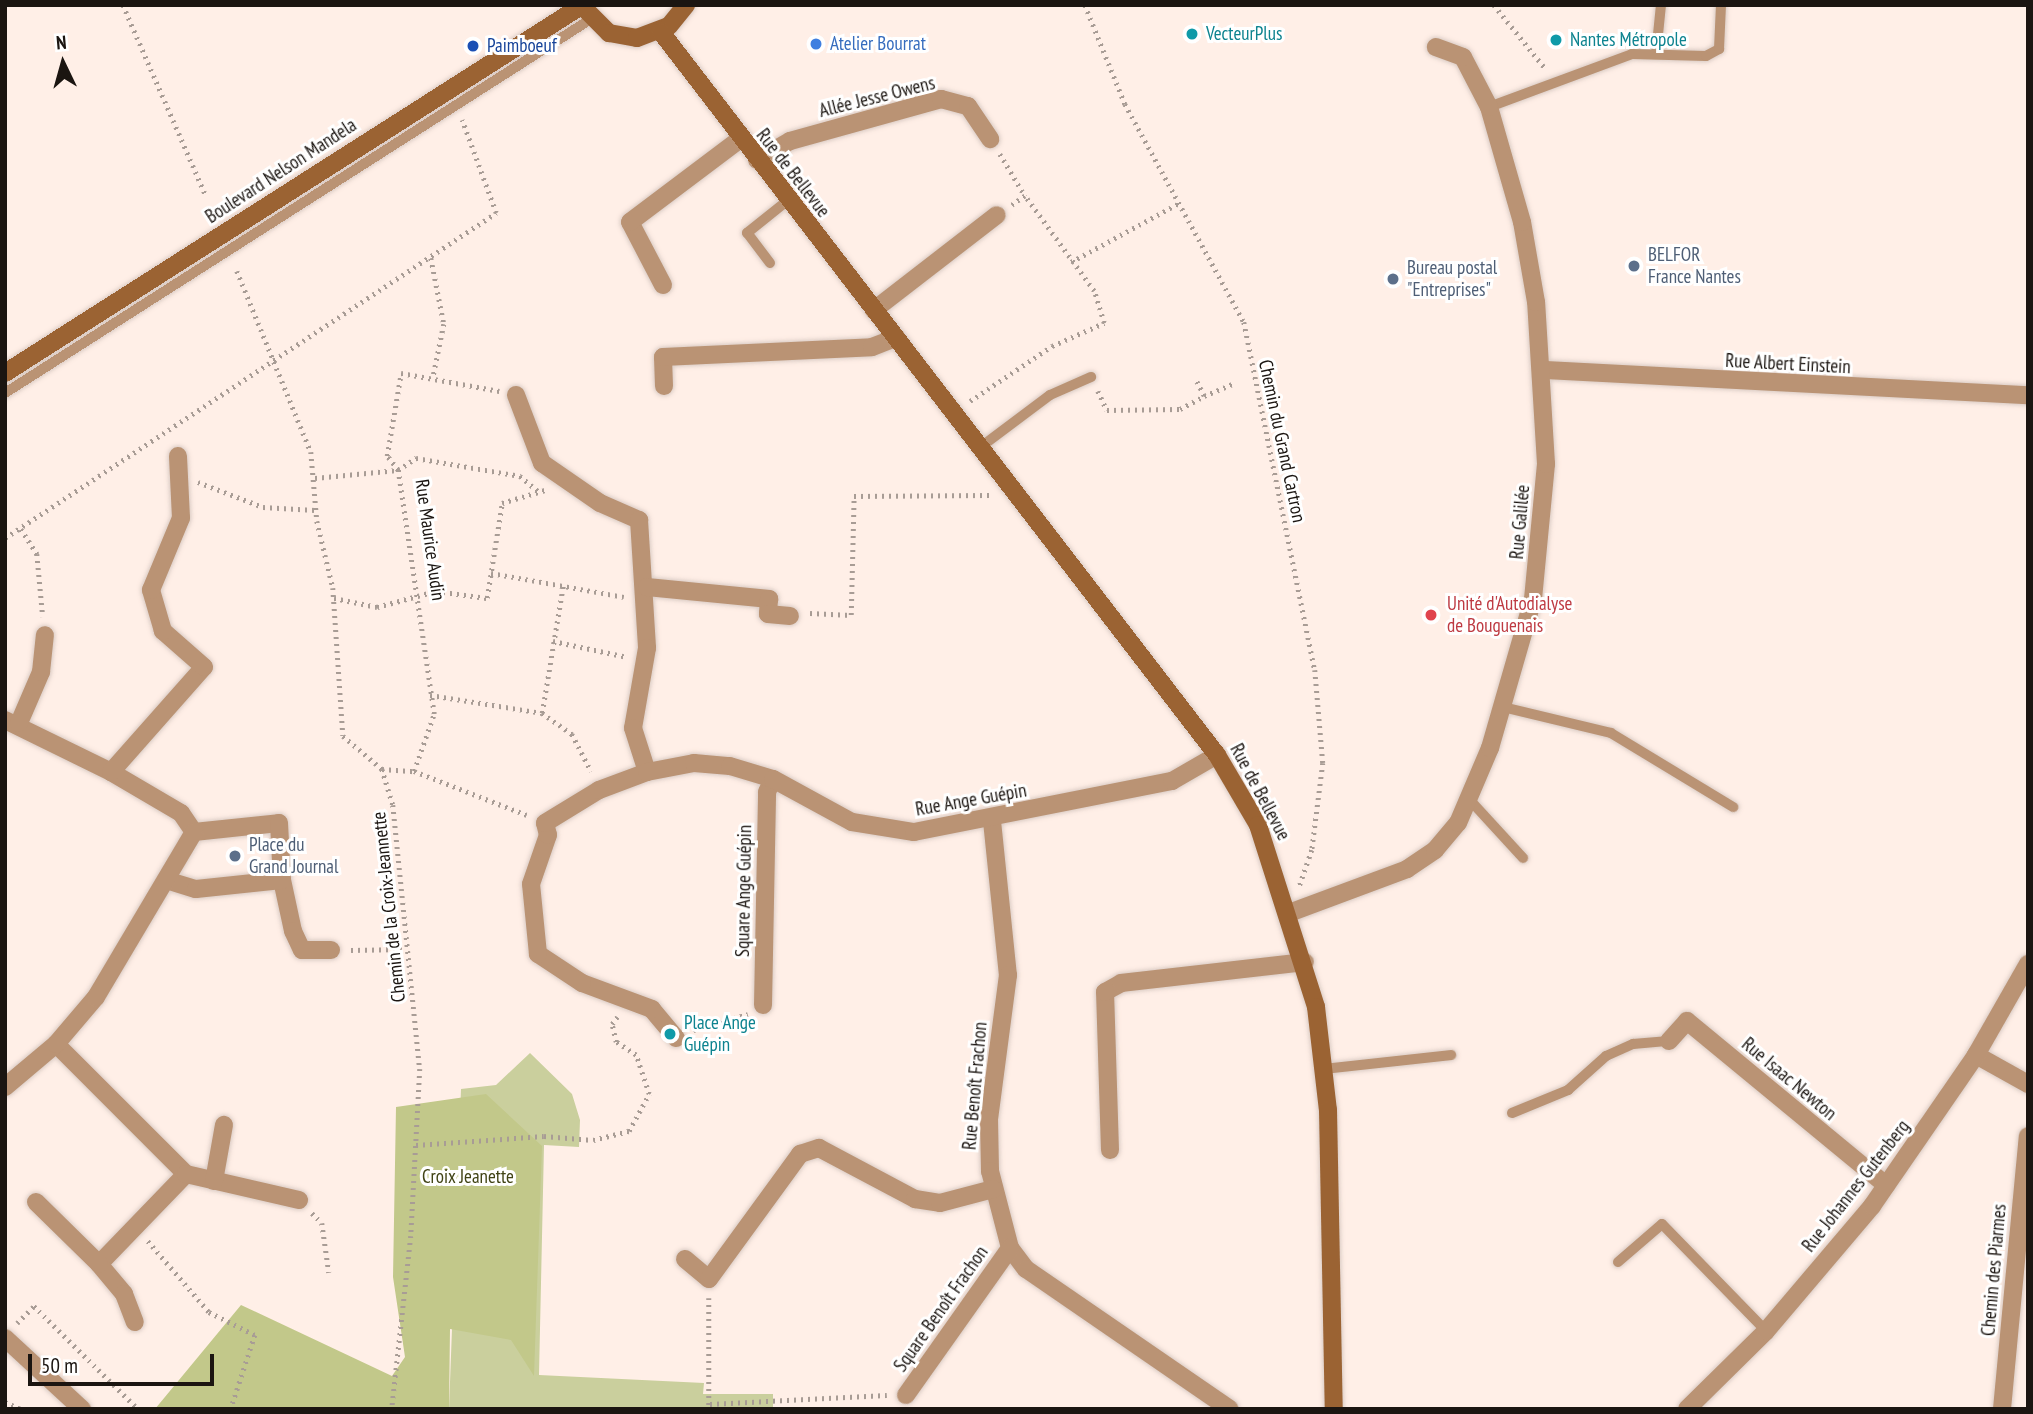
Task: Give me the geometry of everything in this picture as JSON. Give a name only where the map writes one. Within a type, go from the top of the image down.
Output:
[{"type":"street","points":[[584,10],[624,37],[661,32],[685,5]]},
{"type":"street","name":"Boulevard Nelson Mandela","points":[[5,373],[584,10]]},
{"type":"street","name":"Rue de Bellevue","points":[[661,32],[787,201],[896,338],[978,449],[1217,755],[1258,825],[1305,961],[1324,1069],[1334,1409]]},
{"type":"street","name":"Rue Galilée","points":[[1289,913],[1407,869],[1435,850],[1469,799],[1503,707],[1542,537],[1545,370],[1522,222],[1489,107],[1463,57],[1436,47]]},
{"type":"street","name":"Allée Jesse Owens","points":[[757,160],[790,141],[942,99],[968,106],[990,139]]},
{"type":"street","points":[[663,285],[630,222],[740,139]]},
{"type":"street","points":[[874,310],[997,215]]},
{"type":"street","points":[[664,386],[663,358],[872,347],[896,338]]},
{"type":"street","name":"Rue Albert Einstein","points":[[1545,370],[2028,395]]},
{"type":"street","points":[[516,395],[526,435],[542,463],[570,484],[639,520],[647,594],[645,661],[633,728],[647,772]]},
{"type":"street","points":[[111,772],[204,667],[163,631],[151,590],[181,518],[178,456]]},
{"type":"street","points":[[647,594],[769,598],[768,614],[790,616]]},
{"type":"street","points":[[45,635],[41,672],[12,722],[111,772],[181,813],[194,832]]},
{"type":"street","name":"Rue Ange Guépin","points":[[545,823],[598,790],[647,772],[694,763],[730,765],[773,779],[826,811],[875,828],[914,832],[992,821],[1172,781],[1217,755]]},
{"type":"street","name":"Square Ange Guépin","points":[[763,1005],[767,792],[773,779]]},
{"type":"street","name":"Rue Benoît Frachon","points":[[992,821],[1008,975],[989,1119],[993,1188],[1010,1248],[1026,1269],[1230,1409]]},
{"type":"street","points":[[194,832],[279,823],[282,880],[302,950],[331,950]]},
{"type":"street","points":[[545,823],[548,835],[531,884],[538,954],[582,983],[652,1009],[676,1038]]},
{"type":"street","points":[[5,1087],[56,1044],[96,997],[194,832]]},
{"type":"street","points":[[166,880],[196,889],[282,880]]},
{"type":"street","points":[[1110,1150],[1105,992],[1121,982],[1305,961]]},
{"type":"street","name":"Rue Johannes Gutenberg","points":[[1686,1409],[1766,1331],[1886,1185],[1976,1055],[2028,964]]},
{"type":"street","name":"Rue Isaac Newton","points":[[1670,1041],[1687,1021],[1886,1185]]},
{"type":"street","points":[[56,1044],[186,1174],[299,1200]]},
{"type":"street","points":[[1976,1055],[2028,1084]]},
{"type":"street","points":[[214,1181],[224,1125]]},
{"type":"street","name":"Chemin des Piarmes","points":[[2001,1409],[2028,1136]]},
{"type":"street","points":[[685,1259],[709,1279],[800,1154],[819,1148],[834,1153],[915,1199],[940,1203],[993,1188]]},
{"type":"street","points":[[99,1264],[186,1174]]},
{"type":"street","points":[[36,1202],[99,1264],[124,1294],[135,1322]]},
{"type":"street","name":"Square Benoît Frachon","points":[[906,1395],[1010,1248]]},
{"type":"street","points":[[5,1336],[82,1409]]},
{"type":"lane","points":[[1656,54],[1661,5]]},
{"type":"lane","points":[[1489,107],[1632,54],[1656,54],[1679,60],[1719,49],[1721,5]]},
{"type":"lane","points":[[5,393],[453,103],[584,10]]},
{"type":"lane","points":[[770,263],[747,233],[787,201]]},
{"type":"lane","points":[[978,449],[1049,396],[1091,377]]},
{"type":"lane","points":[[1503,707],[1611,733],[1733,807]]},
{"type":"lane","points":[[1469,799],[1523,858]]},
{"type":"lane","points":[[1512,1113],[1568,1090],[1606,1056],[1633,1044],[1670,1041]]},
{"type":"lane","points":[[1324,1069],[1451,1055]]},
{"type":"lane","points":[[1618,1262],[1662,1224],[1766,1331]]},
{"type":"path","points":[[123,5],[206,196]]},
{"type":"path","name":"Chemin du Grand Cartron","points":[[1085,5],[1125,104],[1244,322],[1315,670],[1323,763],[1312,850],[1289,913]]},
{"type":"path","points":[[1494,5],[1556,82]]},
{"type":"path","points":[[5,538],[277,364],[496,213],[453,103]]},
{"type":"path","points":[[952,414],[1052,346],[1104,323],[1094,291],[1025,196],[990,139]]},
{"type":"path","points":[[997,215],[1025,196]]},
{"type":"path","points":[[1071,262],[1179,203]]},
{"type":"path","points":[[431,258],[444,324],[433,378]]},
{"type":"path","points":[[237,271],[277,364],[315,478],[315,510],[334,598],[343,736],[382,769],[414,771],[545,823]]},
{"type":"path","name":"Rue Maurice Audin","points":[[414,771],[432,731],[418,601],[398,470],[387,456],[401,373],[516,395]]},
{"type":"path","points":[[1091,377],[1107,410],[1180,409],[1234,383]]},
{"type":"path","points":[[1196,380],[1204,396]]},
{"type":"path","points":[[315,478],[398,470],[416,458],[520,476],[539,492]]},
{"type":"path","points":[[180,477],[263,507],[315,510]]},
{"type":"path","points":[[334,598],[377,607],[418,601],[436,591],[486,597],[502,503],[570,484]]},
{"type":"path","points":[[790,616],[851,615],[854,496],[1016,495]]},
{"type":"path","points":[[21,529],[37,554],[45,635]]},
{"type":"path","points":[[491,573],[563,586],[647,594]]},
{"type":"path","points":[[542,713],[563,586]]},
{"type":"path","points":[[553,641],[645,661]]},
{"type":"path","points":[[430,695],[542,713],[572,734],[598,790]]},
{"type":"path","name":"Chemin de la Croix-Jeannette","points":[[382,769],[393,805],[420,1069],[416,1145],[392,1409]]},
{"type":"path","points":[[331,950],[406,949]]},
{"type":"path","points":[[676,1038],[705,1023],[756,1013],[763,1005]]},
{"type":"path","points":[[416,1145],[544,1136],[593,1140],[629,1131],[649,1094],[635,1055],[616,1042],[612,1024]]},
{"type":"path","points":[[299,1200],[322,1223],[329,1273]]},
{"type":"path","points":[[136,1227],[209,1312],[255,1335],[231,1409]]},
{"type":"path","points":[[709,1279],[710,1407],[906,1395]]},
{"type":"path","points":[[5,1336],[34,1306],[138,1409]]},
{"type":"path","points":[[5,1402],[21,1409]]},
{"type":"green space","points":[[530,1053],[572,1094],[580,1120],[579,1147],[544,1145],[539,1375],[704,1383],[703,1394],[773,1394],[773,1409],[449,1409],[461,1089],[496,1085]]},
{"type":"green space","name":"Croix Jeanette","points":[[486,1094],[542,1146],[534,1376],[511,1340],[450,1329],[449,1409],[155,1409],[241,1305],[392,1376],[405,1357],[393,1277],[396,1107]]},
{"type":"place","name":"VecteurPlus","points":[[1192,34]]},
{"type":"place","name":"Nantes Métropole","points":[[1556,40]]},
{"type":"place","name":"Atelier Bourrat","points":[[816,44]]},
{"type":"place","name":"Paimboeuf","points":[[473,46]]},
{"type":"place","name":"BELFOR France Nantes","points":[[1634,266]]},
{"type":"place","name":"Bureau postal \"Entreprises\"","points":[[1393,279]]},
{"type":"place","name":"Unité d'Autodialyse de Bouguenais","points":[[1431,615]]},
{"type":"place","name":"Place du Grand Journal","points":[[235,856]]},
{"type":"place","name":"Place Ange Guépin","points":[[670,1034]]}]
